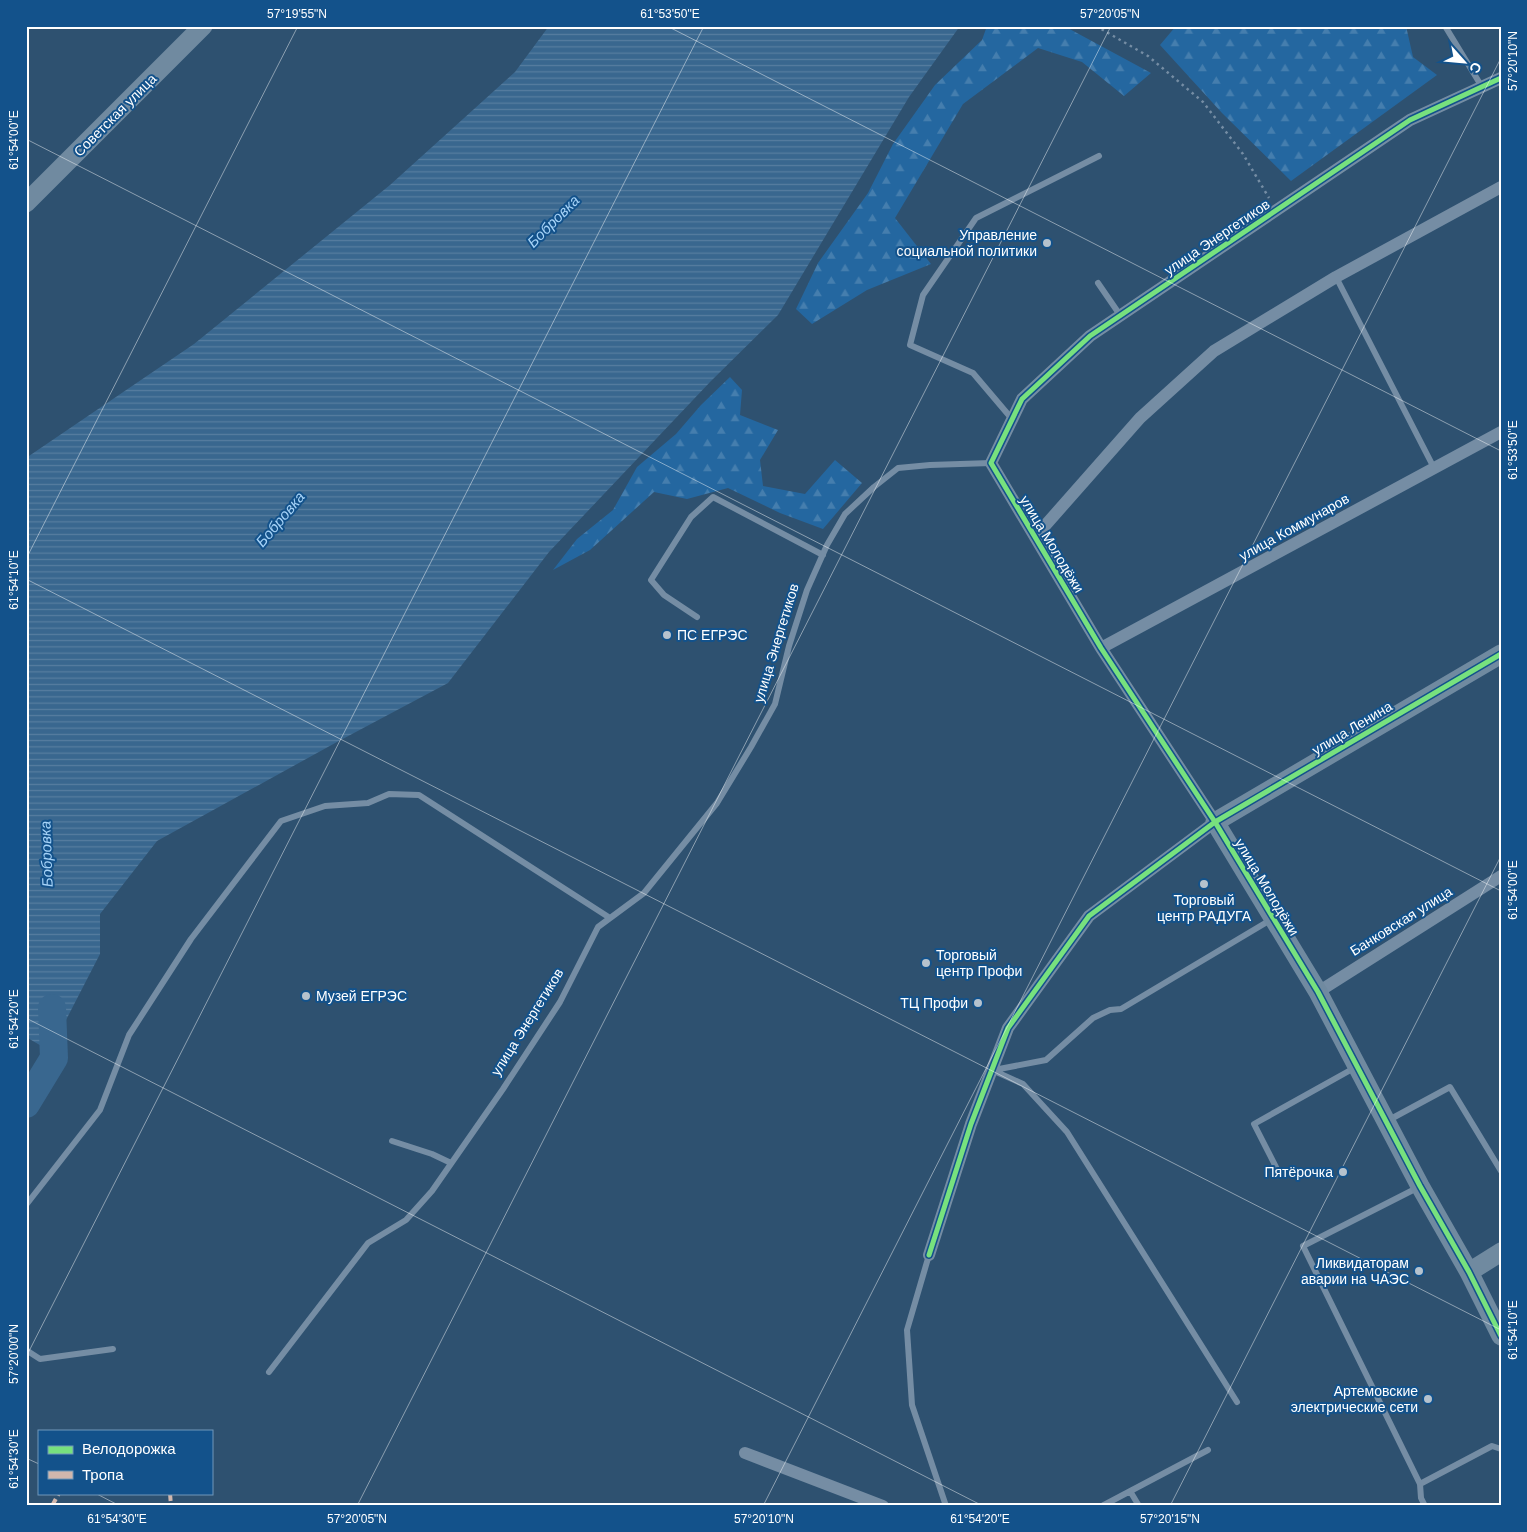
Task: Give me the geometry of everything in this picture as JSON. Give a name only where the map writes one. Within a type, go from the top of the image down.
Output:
[{"type":"street","name":"Советская улица","points":[[26,203],[203,26]]},
{"type":"street","name":"улица Энергетиков","points":[[990,463],[1022,399],[1090,336],[1410,120],[1501,78]]},
{"type":"street","points":[[1035,537],[1140,418],[1214,351],[1336,277],[1501,187]]},
{"type":"street","name":"улица Коммунаров","points":[[1101,648],[1501,432]]},
{"type":"street","name":"улица Молодёжи","points":[[990,463],[1101,648],[1215,822],[1318,992],[1420,1186],[1469,1272],[1501,1336]]},
{"type":"street","name":"улица Ленина","points":[[1215,822],[1501,654]]},
{"type":"street","points":[[929,1254],[971,1124],[1008,1028],[1089,916],[1215,822]]},
{"type":"street","name":"Банковская улица","points":[[1318,992],[1501,876]]},
{"type":"street","points":[[1469,1272],[1501,1252]]},
{"type":"street","points":[[745,1453],[883,1506]]},
{"type":"lane","points":[[1445,26],[1482,87]]},
{"type":"lane","points":[[1012,419],[973,373],[910,345],[923,295],[976,218],[1099,156]]},
{"type":"lane","points":[[1336,277],[1434,468]]},
{"type":"lane","points":[[1098,283],[1120,315]]},
{"type":"lane","name":"улица Энергетиков","points":[[269,1372],[368,1243],[406,1220],[432,1191],[503,1089],[560,1002],[598,927],[644,893],[717,803],[775,704],[789,646],[806,590],[845,514],[898,468],[990,463]]},
{"type":"lane","points":[[697,617],[664,595],[652,580],[691,517],[713,497],[823,555]]},
{"type":"lane","points":[[26,1204],[100,1110],[129,1035],[191,939],[281,821],[325,806],[368,803],[388,794],[419,795],[610,918]]},
{"type":"lane","points":[[992,1070],[1046,1060],[1093,1018],[1110,1010],[1121,1009],[1273,918]]},
{"type":"lane","points":[[1277,1169],[1254,1124],[1357,1067]]},
{"type":"lane","points":[[992,1070],[1023,1084],[1067,1132],[1237,1402]]},
{"type":"lane","points":[[1386,1122],[1450,1087],[1501,1171]]},
{"type":"lane","points":[[392,1141],[432,1154],[451,1163]]},
{"type":"lane","points":[[1420,1186],[1303,1246],[1420,1484],[1421,1498],[1425,1506]]},
{"type":"lane","points":[[929,1254],[908,1330],[912,1405],[946,1506]]},
{"type":"lane","points":[[26,1350],[40,1359],[113,1349]]},
{"type":"lane","points":[[1420,1484],[1492,1446],[1501,1449]]},
{"type":"lane","points":[[1102,1506],[1208,1450]]},
{"type":"lane","points":[[1130,1491],[1138,1506]]},
{"type":"path","points":[[1096,26],[1148,56],[1203,102],[1243,154],[1276,211]]},
{"type":"green space","points":[[987,26],[1064,26],[1151,73],[1124,96],[1082,62],[1038,48],[963,104],[895,218],[931,264],[867,290],[812,324],[796,309],[818,263],[868,193],[893,144],[935,85],[982,40]]},
{"type":"green space","points":[[1176,26],[1406,26],[1413,57],[1437,75],[1291,181],[1222,113],[1160,45]]},
{"type":"green space","points":[[730,377],[742,390],[740,415],[778,430],[760,460],[763,486],[805,494],[835,460],[862,483],[823,529],[780,513],[728,488],[687,499],[654,492],[590,550],[553,570],[577,539],[613,510],[637,467],[676,434],[701,405]]},
{"type":"water","points":[[549,26],[960,26],[909,97],[778,315],[710,382],[549,552],[448,683],[157,841],[100,914],[100,954],[50,1051],[26,1037],[26,458],[194,344],[390,185],[515,72]]},
{"type":"waterway","name":"Бобровка","points":[[26,1104],[54,1058],[52,1008]]},
{"type":"marked path","points":[[52,1506],[58,1494]]},
{"type":"marked path","points":[[170,1494],[171,1506]]},
{"type":"cycle path","points":[[1501,78],[1410,120],[1090,336],[1022,399],[991,463],[1101,648],[1215,822],[1318,992],[1420,1186],[1469,1272],[1501,1336]]},
{"type":"cycle path","points":[[929,1255],[971,1124],[1008,1028],[1089,916],[1215,822],[1501,654]]},
{"type":"place","name":"Управление социальной политики","points":[[1047,243]]},
{"type":"place","name":"ПС ЕГРЭС","points":[[667,635]]},
{"type":"place","name":"Торговый центр РАДУГА","points":[[1204,884]]},
{"type":"place","name":"Торговый центр Профи","points":[[926,963]]},
{"type":"place","name":"Музей ЕГРЭС","points":[[306,996]]},
{"type":"place","name":"ТЦ Профи","points":[[978,1003]]},
{"type":"place","name":"Пятёрочка","points":[[1343,1172]]},
{"type":"place","name":"Ликвидаторам аварии на ЧАЭС","points":[[1419,1271]]},
{"type":"place","name":"Артемовские электрические сети","points":[[1428,1399]]}]
